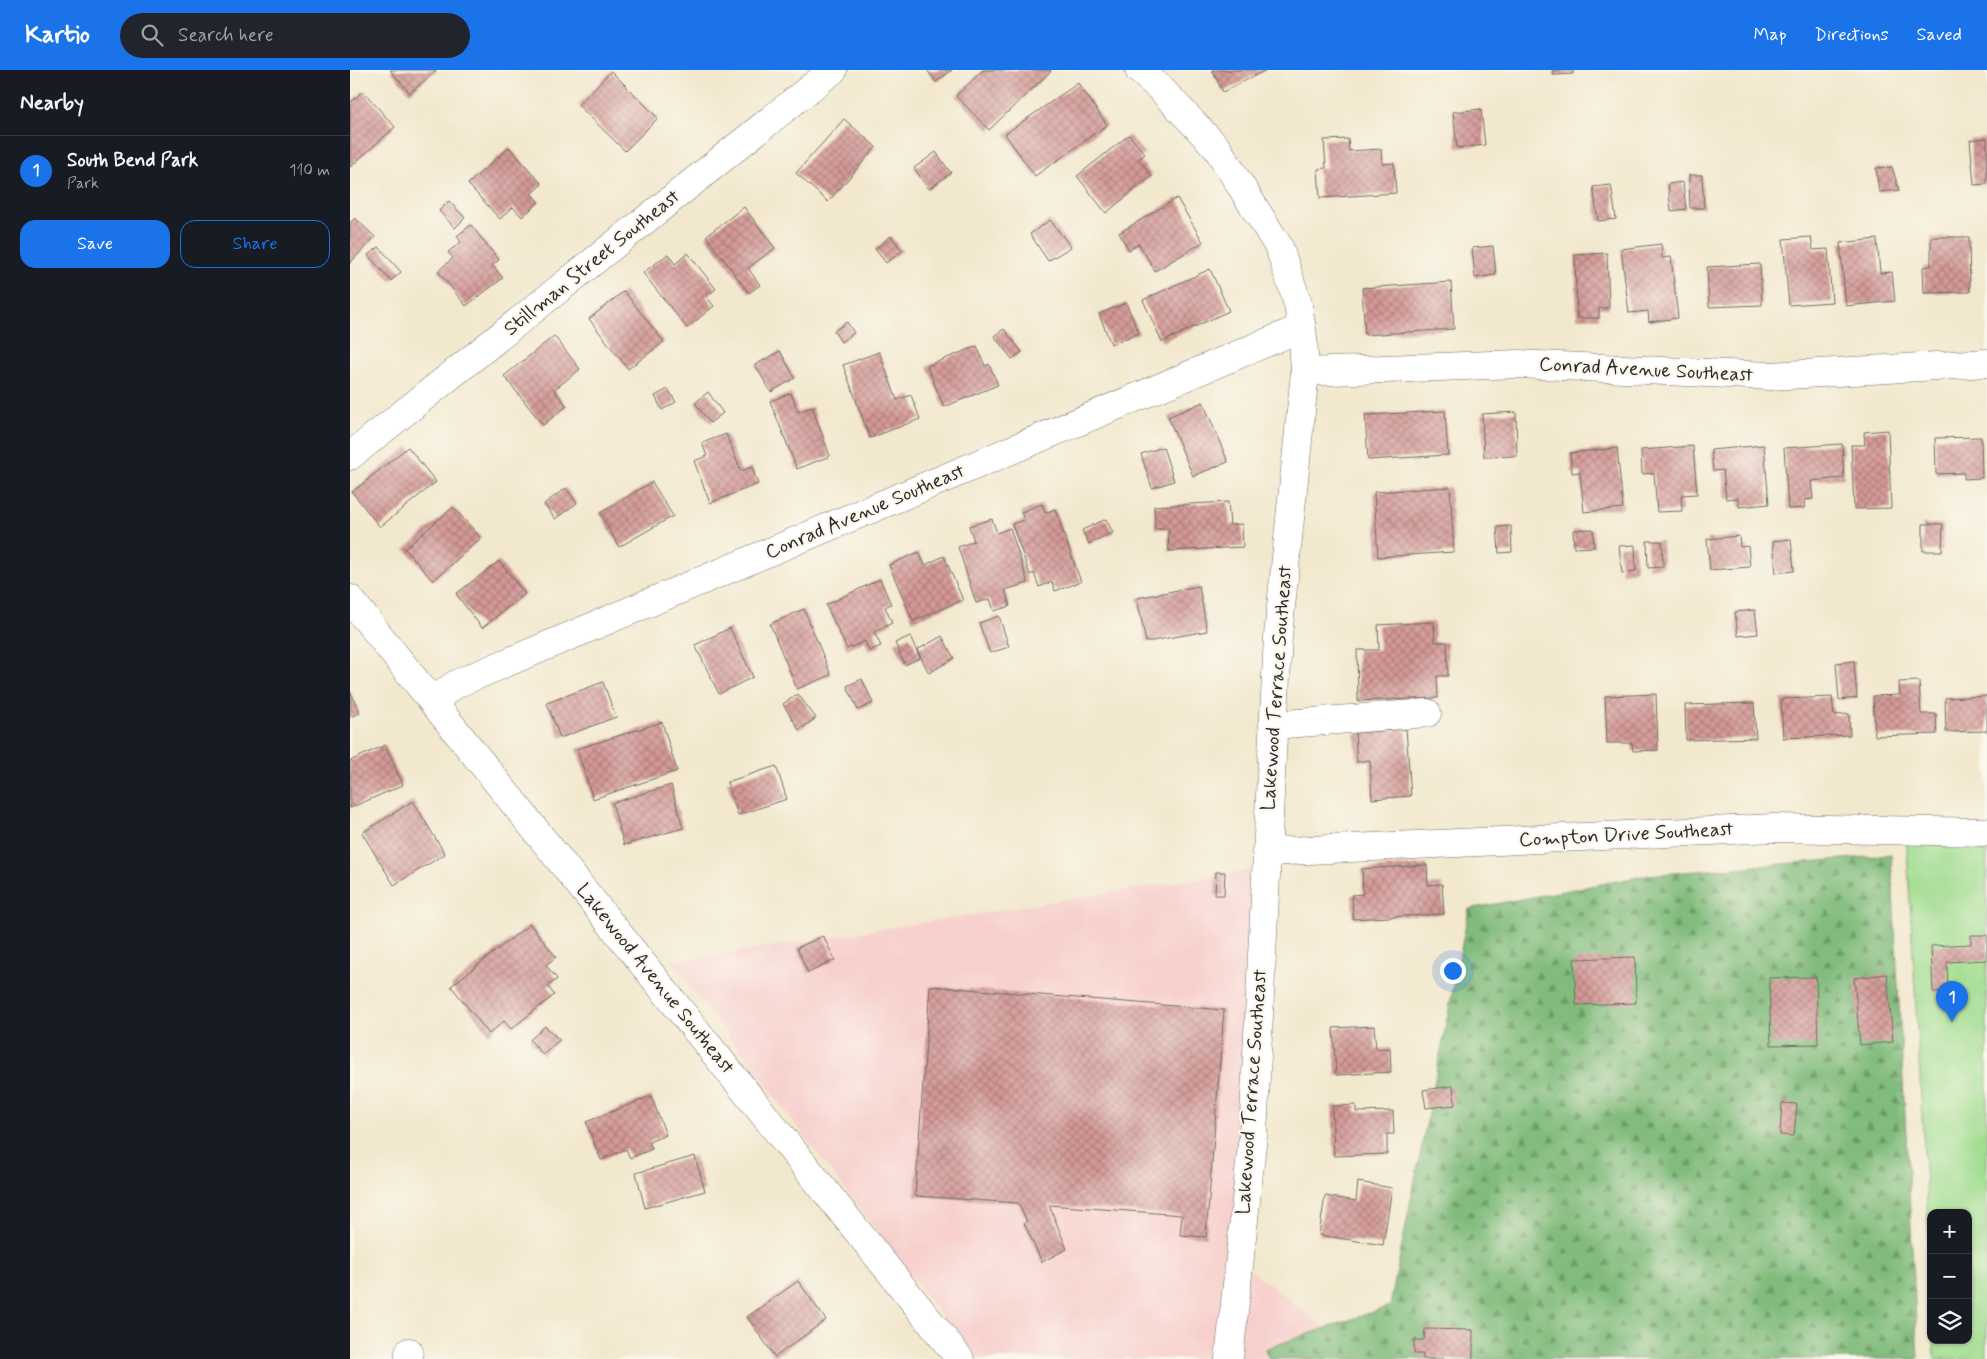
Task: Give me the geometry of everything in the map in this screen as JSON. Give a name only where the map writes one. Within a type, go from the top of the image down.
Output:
[{"type":"street","name":"Stillman Street Southeast","points":[[350,456],[833,70]]},
{"type":"street","name":"Lakewood Terrace Southeast","points":[[1139,70],[1160,88],[1218,148],[1279,247],[1298,304],[1305,372],[1278,636],[1253,1135],[1229,1359]]},
{"type":"street","name":"Conrad Avenue Southeast","points":[[432,701],[456,684],[1301,328]]},
{"type":"street","name":"Conrad Avenue Southeast","points":[[1305,372],[1518,364],[1770,376],[1987,363]]},
{"type":"street","name":"Lakewood Avenue Southeast","points":[[350,599],[960,1359]]},
{"type":"street","points":[[1273,725],[1428,714]]},
{"type":"street","name":"Compton Drive Southeast","points":[[1266,852],[1774,828],[1987,832]]},
{"type":"shaded area","points":[[1267,868],[1245,1266],[1367,1359],[974,1359],[672,962]]},
{"type":"green space","points":[[1906,831],[1987,832],[1987,1359],[1935,1359],[1934,1344],[1972,1344],[1972,1209],[1927,1209]]},
{"type":"green space","points":[[1891,855],[1918,1359],[1269,1359],[1265,1349],[1390,1306],[1469,909],[1649,875]]},
{"type":"building","points":[[390,70],[437,70],[410,93]]},
{"type":"building","points":[[927,70],[952,70],[936,82]]},
{"type":"building","points":[[983,70],[1051,71],[989,130],[956,96]]},
{"type":"building","points":[[1212,70],[1266,70],[1223,92]]},
{"type":"building","points":[[1553,70],[1573,70],[1573,74],[1553,75]]},
{"type":"building","points":[[611,71],[658,118],[625,151],[578,105]]},
{"type":"building","points":[[1078,83],[1107,125],[1035,176],[1005,134]]},
{"type":"building","points":[[363,91],[395,127],[350,167],[350,103]]},
{"type":"building","points":[[1481,109],[1485,145],[1457,148],[1453,112]]},
{"type":"building","points":[[844,119],[876,147],[828,202],[796,173]]},
{"type":"building","points":[[1129,135],[1145,154],[1139,159],[1152,176],[1106,213],[1077,176]]},
{"type":"building","points":[[1987,138],[1987,184],[1974,185],[1970,140]]},
{"type":"building","points":[[1348,139],[1349,151],[1381,149],[1382,164],[1394,163],[1396,193],[1320,198],[1318,169],[1326,168],[1324,140]]},
{"type":"building","points":[[509,147],[542,184],[531,194],[539,202],[522,217],[513,207],[500,219],[468,184]]},
{"type":"building","points":[[936,152],[951,173],[929,189],[914,168]]},
{"type":"building","points":[[1892,167],[1899,190],[1879,192],[1876,168]]},
{"type":"building","points":[[1689,175],[1702,175],[1704,208],[1690,208]]},
{"type":"building","points":[[1683,182],[1686,209],[1671,211],[1668,184]]},
{"type":"building","points":[[1611,185],[1616,219],[1598,221],[1593,187]]},
{"type":"building","points":[[1177,198],[1203,242],[1155,271],[1139,244],[1129,250],[1119,233]]},
{"type":"building","points":[[449,201],[465,218],[455,228],[439,211]]},
{"type":"building","points":[[744,207],[775,248],[748,268],[760,285],[749,293],[706,236]]},
{"type":"building","points":[[355,218],[375,237],[350,263],[350,223]]},
{"type":"building","points":[[1050,220],[1071,247],[1048,261],[1030,234]]},
{"type":"building","points":[[471,225],[499,260],[492,265],[503,278],[466,306],[438,271],[453,258],[448,252],[461,242],[457,236]]},
{"type":"building","points":[[891,236],[902,251],[886,263],[875,249]]},
{"type":"building","points":[[1811,237],[1813,250],[1828,249],[1832,302],[1789,305],[1783,239]]},
{"type":"building","points":[[1931,237],[1969,237],[1970,292],[1924,293],[1923,267],[1931,266]]},
{"type":"building","points":[[1877,239],[1880,273],[1892,272],[1895,301],[1846,306],[1840,243]]},
{"type":"building","points":[[1661,244],[1662,258],[1671,257],[1678,318],[1649,322],[1648,311],[1629,313],[1621,249]]},
{"type":"building","points":[[1493,246],[1496,275],[1475,278],[1472,248]]},
{"type":"building","points":[[379,247],[401,272],[391,281],[368,255]]},
{"type":"building","points":[[688,253],[716,289],[706,296],[714,306],[687,328],[643,273],[668,254],[675,264]]},
{"type":"building","points":[[1607,253],[1609,308],[1599,308],[1599,318],[1577,318],[1575,255]]},
{"type":"building","points":[[1760,264],[1762,305],[1709,307],[1707,267]]},
{"type":"building","points":[[1210,269],[1229,311],[1162,342],[1143,300]]},
{"type":"building","points":[[1451,282],[1454,329],[1365,335],[1362,288]]},
{"type":"building","points":[[624,291],[664,342],[628,369],[589,319]]},
{"type":"building","points":[[1126,303],[1139,333],[1111,344],[1099,314]]},
{"type":"building","points":[[847,322],[854,333],[841,342],[834,331]]},
{"type":"building","points":[[1004,329],[1022,352],[1012,359],[994,336]]},
{"type":"building","points":[[554,336],[580,369],[554,390],[567,406],[543,425],[504,376]]},
{"type":"building","points":[[977,346],[985,366],[989,364],[998,385],[944,407],[927,366]]},
{"type":"building","points":[[780,351],[795,378],[771,392],[755,365]]},
{"type":"building","points":[[879,352],[897,400],[911,395],[920,419],[870,438],[843,365]]},
{"type":"building","points":[[668,389],[676,402],[662,410],[655,396]]},
{"type":"building","points":[[708,392],[723,413],[710,423],[695,403]]},
{"type":"building","points":[[791,393],[798,412],[812,407],[830,456],[797,469],[770,401]]},
{"type":"building","points":[[1203,402],[1228,462],[1193,476],[1168,417]]},
{"type":"building","points":[[1445,411],[1448,455],[1368,460],[1365,415]]},
{"type":"building","points":[[1516,412],[1517,456],[1484,457],[1482,414]]},
{"type":"building","points":[[1888,430],[1891,508],[1854,509],[1851,445],[1865,445],[1864,432]]},
{"type":"building","points":[[726,434],[741,471],[752,467],[758,484],[710,503],[694,461],[707,456],[702,443]]},
{"type":"building","points":[[1981,437],[1982,478],[1964,479],[1964,473],[1936,474],[1935,438]]},
{"type":"building","points":[[1842,444],[1844,478],[1811,481],[1813,499],[1804,500],[1805,508],[1788,509],[1784,448]]},
{"type":"building","points":[[1764,445],[1769,504],[1739,507],[1738,498],[1726,499],[1723,470],[1713,471],[1711,450]]},
{"type":"building","points":[[1693,446],[1697,494],[1681,495],[1682,511],[1657,512],[1654,473],[1642,474],[1641,450]]},
{"type":"building","points":[[408,447],[436,482],[380,527],[352,492]]},
{"type":"building","points":[[1163,447],[1174,481],[1152,488],[1141,454]]},
{"type":"building","points":[[1617,448],[1623,508],[1584,512],[1580,472],[1572,473],[1570,453]]},
{"type":"building","points":[[652,482],[673,516],[619,547],[600,513]]},
{"type":"building","points":[[1450,487],[1454,552],[1378,557],[1374,492]]},
{"type":"building","points":[[566,488],[577,503],[555,519],[544,504]]},
{"type":"building","points":[[1228,502],[1230,525],[1242,524],[1243,547],[1169,551],[1168,529],[1155,529],[1154,506]]},
{"type":"building","points":[[1042,504],[1045,513],[1055,509],[1081,582],[1055,591],[1052,582],[1039,587],[1034,573],[1030,575],[1012,524],[1024,520],[1021,512]]},
{"type":"building","points":[[453,507],[481,538],[433,581],[405,549]]},
{"type":"building","points":[[992,519],[997,533],[1010,528],[1028,583],[1005,590],[1010,606],[994,611],[990,599],[976,603],[958,547],[974,541],[969,526]]},
{"type":"building","points":[[1106,519],[1113,533],[1089,544],[1082,530]]},
{"type":"building","points":[[1923,524],[1943,524],[1942,551],[1923,551]]},
{"type":"building","points":[[1511,526],[1512,552],[1499,553],[1497,527]]},
{"type":"building","points":[[1593,529],[1594,547],[1574,548],[1573,530]]},
{"type":"building","points":[[1739,536],[1740,547],[1748,546],[1750,567],[1710,570],[1707,539]]},
{"type":"building","points":[[1791,539],[1794,571],[1776,573],[1773,541]]},
{"type":"building","points":[[1647,541],[1662,541],[1663,567],[1648,568]]},
{"type":"building","points":[[1635,545],[1636,571],[1622,573],[1619,546]]},
{"type":"building","points":[[919,552],[925,565],[944,556],[963,600],[913,621],[889,565]]},
{"type":"building","points":[[499,561],[525,594],[482,628],[456,594]]},
{"type":"building","points":[[880,579],[891,604],[885,607],[892,623],[874,632],[881,646],[869,651],[865,641],[847,649],[826,605]]},
{"type":"building","points":[[1199,586],[1207,631],[1146,642],[1137,598]]},
{"type":"building","points":[[804,609],[831,675],[797,689],[770,624]]},
{"type":"building","points":[[1755,610],[1758,634],[1738,636],[1735,612]]},
{"type":"building","points":[[999,616],[1009,647],[990,653],[979,623]]},
{"type":"building","points":[[1434,622],[1435,642],[1447,642],[1448,676],[1437,676],[1438,698],[1358,701],[1357,650],[1379,650],[1378,625]]},
{"type":"building","points":[[730,628],[753,677],[719,694],[695,645]]},
{"type":"building","points":[[910,636],[920,658],[905,665],[895,643]]},
{"type":"building","points":[[942,636],[954,658],[929,673],[917,650]]},
{"type":"building","points":[[1854,661],[1857,698],[1839,700],[1836,663]]},
{"type":"building","points":[[862,679],[873,703],[858,710],[847,686]]},
{"type":"building","points":[[1919,681],[1921,714],[1936,714],[1937,734],[1875,736],[1873,696],[1900,695],[1899,682]]},
{"type":"building","points":[[603,682],[616,717],[560,738],[547,703]]},
{"type":"building","points":[[350,691],[360,713],[350,717]]},
{"type":"building","points":[[798,694],[816,718],[799,730],[783,704]]},
{"type":"building","points":[[1656,694],[1658,750],[1633,751],[1632,743],[1607,743],[1605,696]]},
{"type":"building","points":[[1987,696],[1987,731],[1946,732],[1945,698]]},
{"type":"building","points":[[1832,697],[1834,715],[1849,714],[1850,735],[1783,738],[1781,699]]},
{"type":"building","points":[[1754,703],[1756,738],[1686,740],[1685,705]]},
{"type":"building","points":[[662,722],[677,771],[593,799],[577,749]]},
{"type":"building","points":[[1406,729],[1411,796],[1372,799],[1370,760],[1357,762],[1355,733]]},
{"type":"building","points":[[385,745],[403,785],[350,808],[350,761]]},
{"type":"building","points":[[776,766],[787,799],[738,815],[727,782]]},
{"type":"building","points":[[671,785],[683,828],[624,845],[612,803]]},
{"type":"building","points":[[413,801],[445,854],[394,885],[362,833]]},
{"type":"building","points":[[1427,865],[1428,885],[1442,884],[1444,914],[1353,919],[1352,895],[1363,894],[1362,869]]},
{"type":"building","points":[[1216,872],[1225,872],[1224,895],[1215,895]]},
{"type":"building","points":[[530,924],[556,957],[546,965],[557,979],[548,986],[554,995],[511,1029],[504,1021],[489,1034],[451,986]]},
{"type":"building","points":[[1971,935],[1987,935],[1987,960],[1947,962],[1948,991],[1933,992],[1931,946],[1971,944]]},
{"type":"building","points":[[823,936],[835,960],[808,973],[797,948]]},
{"type":"building","points":[[1635,957],[1636,1003],[1576,1005],[1574,959]]},
{"type":"building","points":[[1887,974],[1893,1042],[1860,1045],[1854,978]]},
{"type":"building","points":[[1816,977],[1818,1044],[1771,1045],[1769,978]]},
{"type":"building","points":[[930,986],[1224,1010],[1206,1237],[1180,1235],[1182,1215],[1049,1205],[1067,1249],[1042,1262],[1024,1223],[1027,1221],[1018,1203],[915,1196]]},
{"type":"building","points":[[545,1026],[559,1040],[543,1055],[530,1040]]},
{"type":"building","points":[[1374,1026],[1376,1049],[1390,1048],[1391,1072],[1336,1075],[1333,1028]]},
{"type":"building","points":[[1453,1086],[1455,1105],[1426,1108],[1423,1090]]},
{"type":"building","points":[[651,1096],[666,1135],[649,1142],[652,1149],[630,1158],[626,1149],[601,1160],[586,1122]]},
{"type":"building","points":[[1782,1103],[1797,1104],[1794,1136],[1780,1135]]},
{"type":"building","points":[[1356,1105],[1356,1112],[1393,1111],[1394,1134],[1387,1134],[1387,1154],[1334,1156],[1332,1106]]},
{"type":"building","points":[[695,1156],[705,1191],[645,1208],[636,1173]]},
{"type":"building","points":[[1358,1182],[1392,1188],[1383,1245],[1319,1235],[1325,1196],[1356,1201]]},
{"type":"building","points":[[798,1281],[826,1320],[775,1357],[747,1317]]},
{"type":"building","points":[[1425,1329],[1473,1330],[1473,1359],[1423,1359],[1423,1354],[1414,1354],[1414,1340],[1424,1340]]},
{"type":"place","name":"South Bend Park","points":[[1952,1022]]}]
